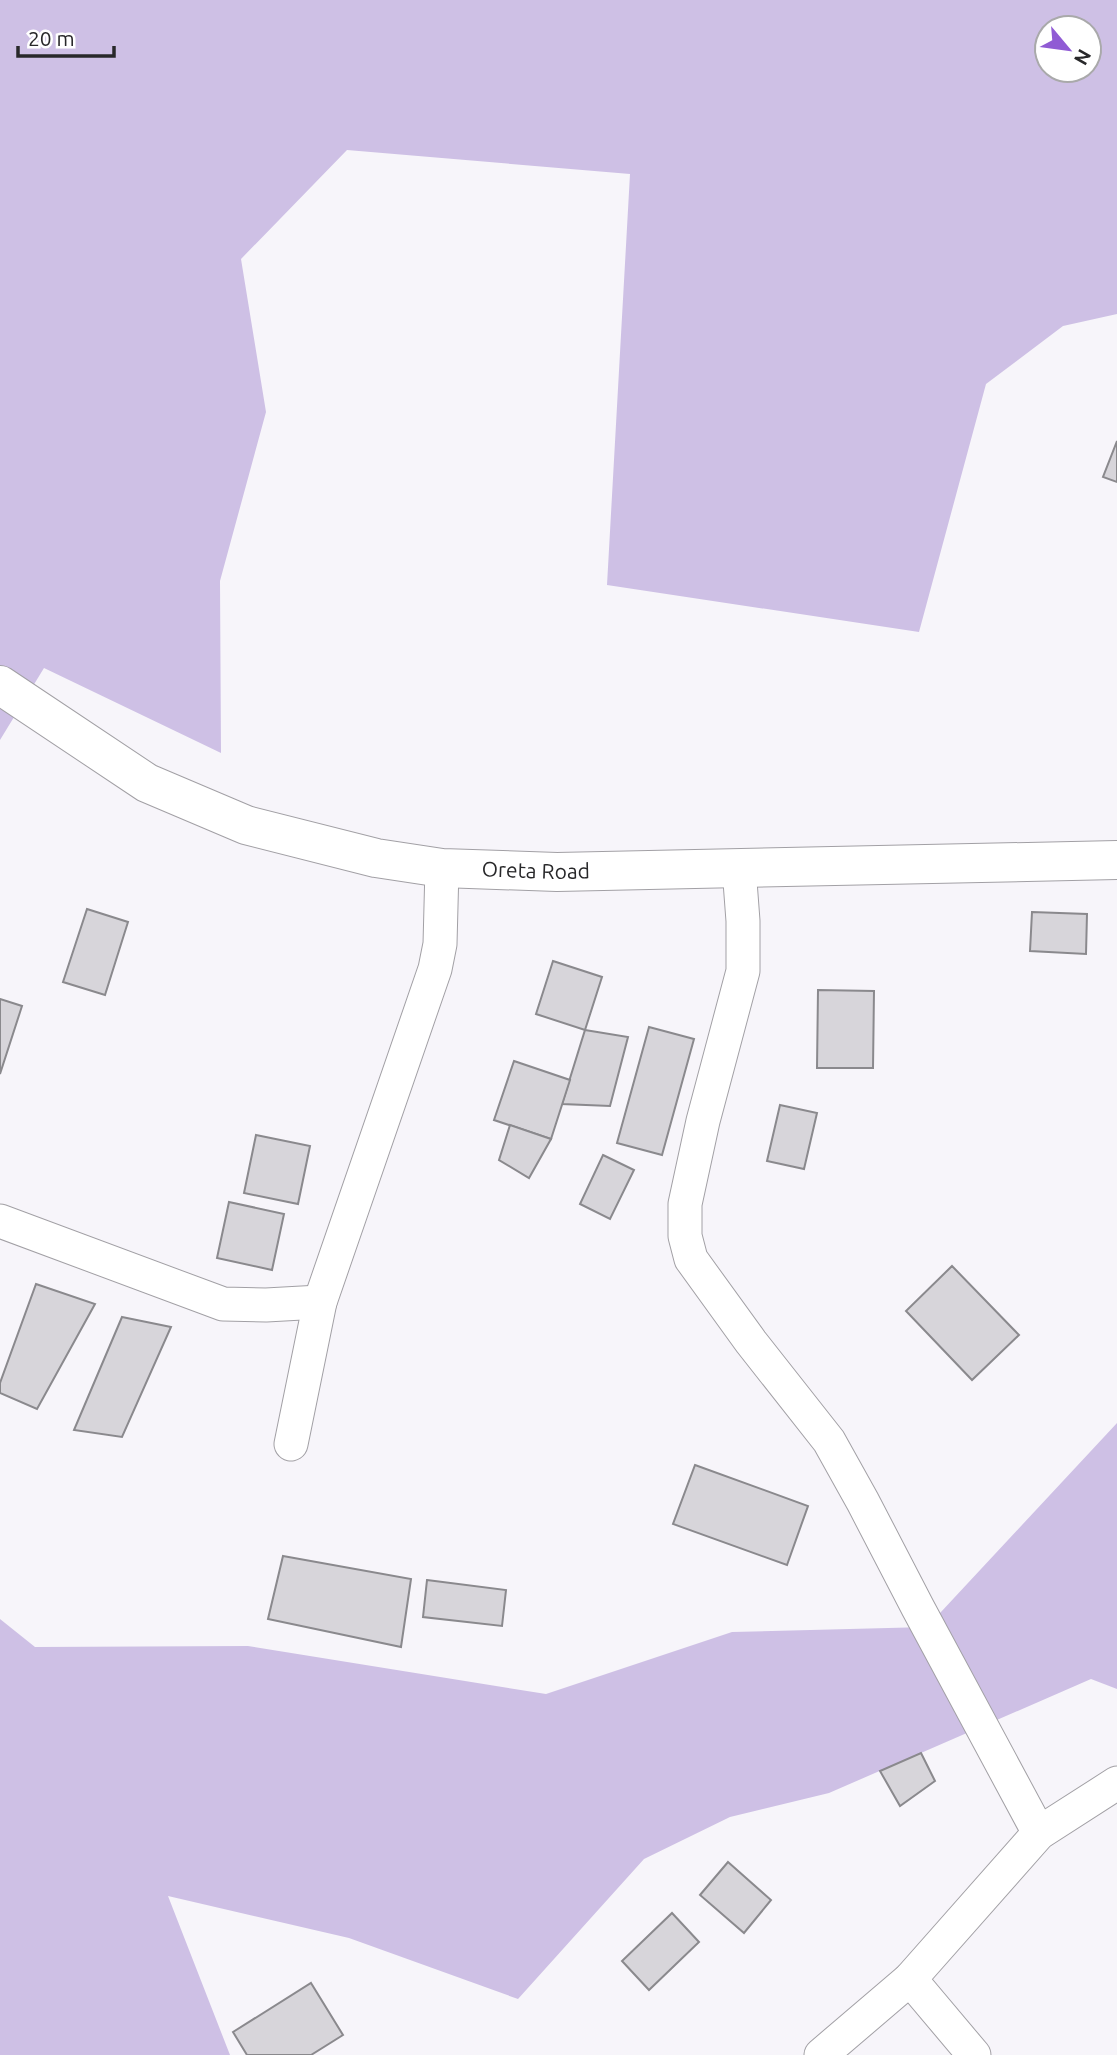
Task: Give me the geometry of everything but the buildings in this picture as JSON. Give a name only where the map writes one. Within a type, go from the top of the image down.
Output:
[{"type":"street","name":"Oreta Road","points":[[0,685],[147,783],[246,825],[376,858],[442,868],[557,872],[1117,860]]},
{"type":"street","points":[[291,1444],[320,1301],[435,969],[440,944],[442,868]]},
{"type":"street","points":[[739,868],[743,971],[706,1109],[685,1204],[685,1236],[691,1259],[828,1441],[1039,1833]]},
{"type":"street","points":[[0,1222],[223,1304],[266,1305],[320,1301]]},
{"type":"street","points":[[821,2055],[910,1979],[1039,1833],[1117,1783]]},
{"type":"street","points":[[910,1979],[974,2055]]},
{"type":"shaded area","points":[[0,0],[1117,0],[1117,314],[1063,326],[986,384],[919,632],[607,585],[630,174],[347,150],[241,259],[266,412],[220,581],[221,753],[44,668],[0,740]]},
{"type":"shaded area","points":[[1117,1423],[1117,1689],[1091,1679],[829,1793],[730,1817],[644,1859],[518,1999],[349,1938],[168,1896],[230,2055],[0,2055],[0,1619],[35,1647],[248,1646],[546,1694],[732,1632],[927,1627]]}]
